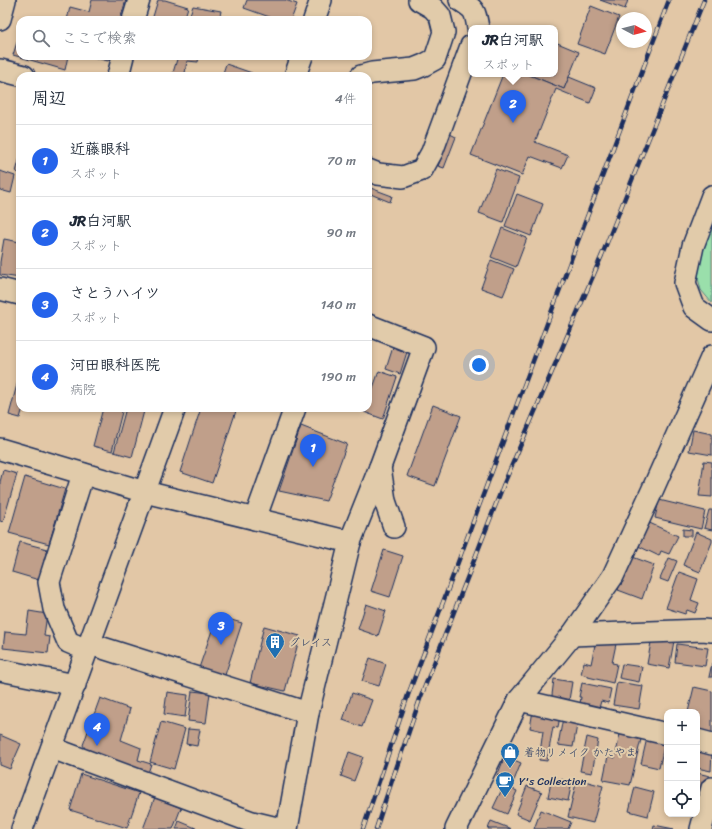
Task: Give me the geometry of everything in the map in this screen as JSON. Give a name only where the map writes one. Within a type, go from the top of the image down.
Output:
[{"type":"street","points":[[0,19],[5,0]]},
{"type":"street","points":[[134,16],[139,0]]},
{"type":"street","points":[[315,16],[321,0]]},
{"type":"street","points":[[372,73],[414,69],[435,58],[444,32],[440,16],[433,8],[419,0]]},
{"type":"street","points":[[460,0],[470,7],[475,13],[477,25]]},
{"type":"street","points":[[372,172],[378,174],[404,177],[422,170],[432,152],[468,54]]},
{"type":"street","points":[[119,72],[122,60]]},
{"type":"street","points":[[296,72],[301,60]]},
{"type":"street","points":[[0,70],[16,74]]},
{"type":"street","points":[[712,196],[693,246],[685,283],[694,307],[712,320]]},
{"type":"street","points":[[0,289],[16,293]]},
{"type":"street","points":[[287,829],[308,713],[350,542],[380,467],[424,347],[372,327]]},
{"type":"street","points":[[456,829],[519,700],[572,635],[613,576],[712,356]]},
{"type":"street","points":[[22,829],[174,412]]},
{"type":"street","points":[[255,519],[294,412]]},
{"type":"street","points":[[0,449],[145,492],[350,542]]},
{"type":"street","points":[[380,467],[385,501],[394,527]]},
{"type":"street","points":[[83,474],[49,582],[54,609],[68,642],[308,713]]},
{"type":"street","points":[[572,635],[703,630],[712,631]]},
{"type":"street","points":[[0,670],[75,685]]},
{"type":"street","points":[[519,700],[664,733]]},
{"type":"street","points":[[700,741],[712,744]]},
{"type":"street","points":[[52,748],[252,822],[281,829]]},
{"type":"street","points":[[700,829],[712,788]]},
{"type":"green space","points":[[712,220],[712,303],[701,290],[698,278],[702,245]]},
{"type":"building","points":[[92,0],[126,0],[121,16],[68,16],[70,7],[89,12]]},
{"type":"building","points":[[158,0],[165,0],[188,7],[185,16],[153,16]]},
{"type":"building","points":[[247,0],[285,0],[297,4],[292,16],[267,16],[244,8]]},
{"type":"building","points":[[600,0],[628,0],[625,9]]},
{"type":"building","points":[[193,6],[221,11],[220,16],[189,16]]},
{"type":"building","points":[[591,6],[616,16],[616,25],[605,54],[577,44]]},
{"type":"building","points":[[558,43],[579,52],[564,89],[534,77],[558,77]]},
{"type":"building","points":[[16,45],[16,56],[13,55]]},
{"type":"building","points":[[30,60],[67,60],[65,70]]},
{"type":"building","points":[[177,60],[198,60],[198,62],[187,61],[185,72],[173,72]]},
{"type":"building","points":[[226,64],[249,72],[223,72]]},
{"type":"building","points":[[502,77],[534,77],[564,89],[569,77],[596,88],[590,103],[556,89],[535,142],[568,155],[562,168],[530,156],[522,175],[471,155]]},
{"type":"building","points":[[450,134],[456,137],[444,168],[438,166]]},
{"type":"building","points":[[496,169],[519,178],[503,222],[479,213]]},
{"type":"building","points":[[0,171],[15,176],[11,193],[0,190]]},
{"type":"building","points":[[372,188],[392,196],[390,202],[372,195]]},
{"type":"building","points":[[517,194],[543,204],[531,236],[505,226]]},
{"type":"building","points":[[502,228],[527,238],[516,267],[491,257]]},
{"type":"building","points":[[4,239],[16,241],[16,277],[0,275],[0,262]]},
{"type":"building","points":[[491,260],[514,269],[503,296],[481,288]]},
{"type":"building","points":[[393,347],[407,352],[400,374],[386,369]]},
{"type":"building","points":[[379,371],[397,377],[383,419],[364,412],[372,412],[372,391]]},
{"type":"building","points":[[16,388],[16,412],[22,412],[20,418],[9,415]]},
{"type":"building","points":[[433,405],[461,416],[435,486],[407,476]]},
{"type":"building","points":[[102,412],[122,412],[112,451],[93,446]]},
{"type":"building","points":[[125,412],[144,412],[132,457],[114,452]]},
{"type":"building","points":[[200,412],[236,412],[212,483],[180,472]]},
{"type":"building","points":[[301,426],[347,444],[326,501],[279,491]]},
{"type":"building","points":[[693,430],[712,434],[712,455],[689,451]]},
{"type":"building","points":[[704,461],[712,462],[712,497],[699,496]]},
{"type":"building","points":[[3,470],[17,474],[3,522],[0,521],[0,482]]},
{"type":"building","points":[[25,477],[65,489],[49,544],[9,533]]},
{"type":"building","points":[[659,500],[705,511],[701,529],[655,518]]},
{"type":"building","points":[[709,510],[712,510],[712,530],[704,528]]},
{"type":"building","points":[[643,520],[678,536],[669,554],[661,551],[659,556],[632,543]]},
{"type":"building","points":[[683,529],[692,530],[692,536],[683,536]]},
{"type":"building","points":[[696,532],[712,539],[700,572],[683,565]]},
{"type":"building","points":[[20,542],[47,549],[39,580],[12,572]]},
{"type":"building","points":[[384,550],[403,556],[390,597],[371,591]]},
{"type":"building","points":[[630,556],[654,565],[642,599],[618,590]]},
{"type":"building","points":[[669,558],[677,561],[668,582],[660,579]]},
{"type":"building","points":[[679,572],[698,579],[691,600],[699,603],[695,613],[687,610],[685,614],[666,608]]},
{"type":"building","points":[[366,604],[386,611],[378,636],[358,629]]},
{"type":"building","points":[[29,611],[47,614],[44,636],[50,637],[48,653],[3,648],[5,632],[26,634]]},
{"type":"building","points":[[217,616],[242,623],[225,675],[199,668]]},
{"type":"building","name":"グレイス","points":[[264,626],[300,636],[285,691],[250,683]]},
{"type":"building","points":[[652,637],[674,641],[669,668],[647,664]]},
{"type":"building","points":[[596,640],[616,644],[612,663],[617,664],[613,683],[581,674],[584,662],[591,664]]},
{"type":"building","points":[[677,644],[708,648],[705,666],[675,662]]},
{"type":"building","points":[[370,658],[386,664],[379,686],[362,681]]},
{"type":"building","points":[[712,663],[712,677],[709,677]]},
{"type":"building","points":[[622,664],[642,667],[639,682],[619,678]]},
{"type":"building","points":[[554,679],[572,682],[568,706],[551,703]]},
{"type":"building","points":[[617,682],[643,686],[639,709],[613,705]]},
{"type":"building","points":[[582,683],[611,689],[608,703],[601,701],[599,708],[580,704],[581,697],[579,697]]},
{"type":"building","points":[[694,687],[712,691],[712,733],[700,730],[700,709],[689,709]]},
{"type":"building","points":[[192,691],[210,693],[206,723],[188,721]]},
{"type":"building","points":[[167,692],[188,695],[185,717],[164,714]]},
{"type":"building","points":[[352,693],[372,700],[362,727],[343,720]]},
{"type":"building","points":[[100,698],[130,709],[121,740],[141,748],[138,760],[151,764],[148,773],[86,750],[83,745]]},
{"type":"building","points":[[534,705],[560,715],[558,728],[553,727],[547,761],[539,760],[543,731],[530,728]]},
{"type":"building","points":[[564,712],[579,714],[573,747],[558,745]]},
{"type":"building","points":[[161,722],[185,729],[174,769],[150,762]]},
{"type":"building","points":[[188,729],[200,730],[197,746],[186,744]]},
{"type":"building","points":[[620,734],[641,739],[630,785],[603,780],[608,756],[615,758]]},
{"type":"building","points":[[0,735],[21,744],[10,769],[0,765]]},
{"type":"building","points":[[587,737],[598,740],[592,773],[580,771]]},
{"type":"building","points":[[647,738],[664,742],[659,768],[641,764]]},
{"type":"building","points":[[700,748],[712,751],[711,771],[700,769]]},
{"type":"building","points":[[349,752],[363,757],[354,781],[341,776]]},
{"type":"building","points":[[505,756],[521,763],[513,783],[497,776]]},
{"type":"building","points":[[81,774],[139,793],[127,828],[70,810]]},
{"type":"building","points":[[700,774],[710,776],[702,811],[700,811]]},
{"type":"building","points":[[552,777],[572,782],[568,801],[548,797]]},
{"type":"building","points":[[577,779],[603,786],[593,823],[568,817]]},
{"type":"building","points":[[504,785],[517,791],[507,814],[493,808]]},
{"type":"building","points":[[527,786],[542,792],[530,820],[516,814]]},
{"type":"building","points":[[635,787],[654,792],[648,816],[629,811]]},
{"type":"building","points":[[155,797],[181,808],[173,829],[143,829]]},
{"type":"building","points":[[541,810],[571,822],[568,829],[534,829]]},
{"type":"building","points":[[179,821],[198,829],[176,829]]},
{"type":"building","points":[[491,821],[511,829],[488,829]]},
{"type":"building","points":[[654,825],[674,829],[653,829]]},
{"type":"railway","points":[[363,829],[408,695],[669,0]]},
{"type":"railway","points":[[376,829],[420,699],[503,486],[602,255],[704,0]]},
{"type":"place","name":"JR白河駅","points":[[513,123]]},
{"type":"place","name":"近藤眼科","points":[[313,467]]},
{"type":"place","name":"さとうハイツ","points":[[221,645]]},
{"type":"place","name":"グレイス","points":[[275,659]]},
{"type":"place","name":"河田眼科医院","points":[[97,746]]},
{"type":"place","name":"着物リメイク かたやま","points":[[510,769]]},
{"type":"place","name":"Y's Collection","points":[[505,798]]}]
